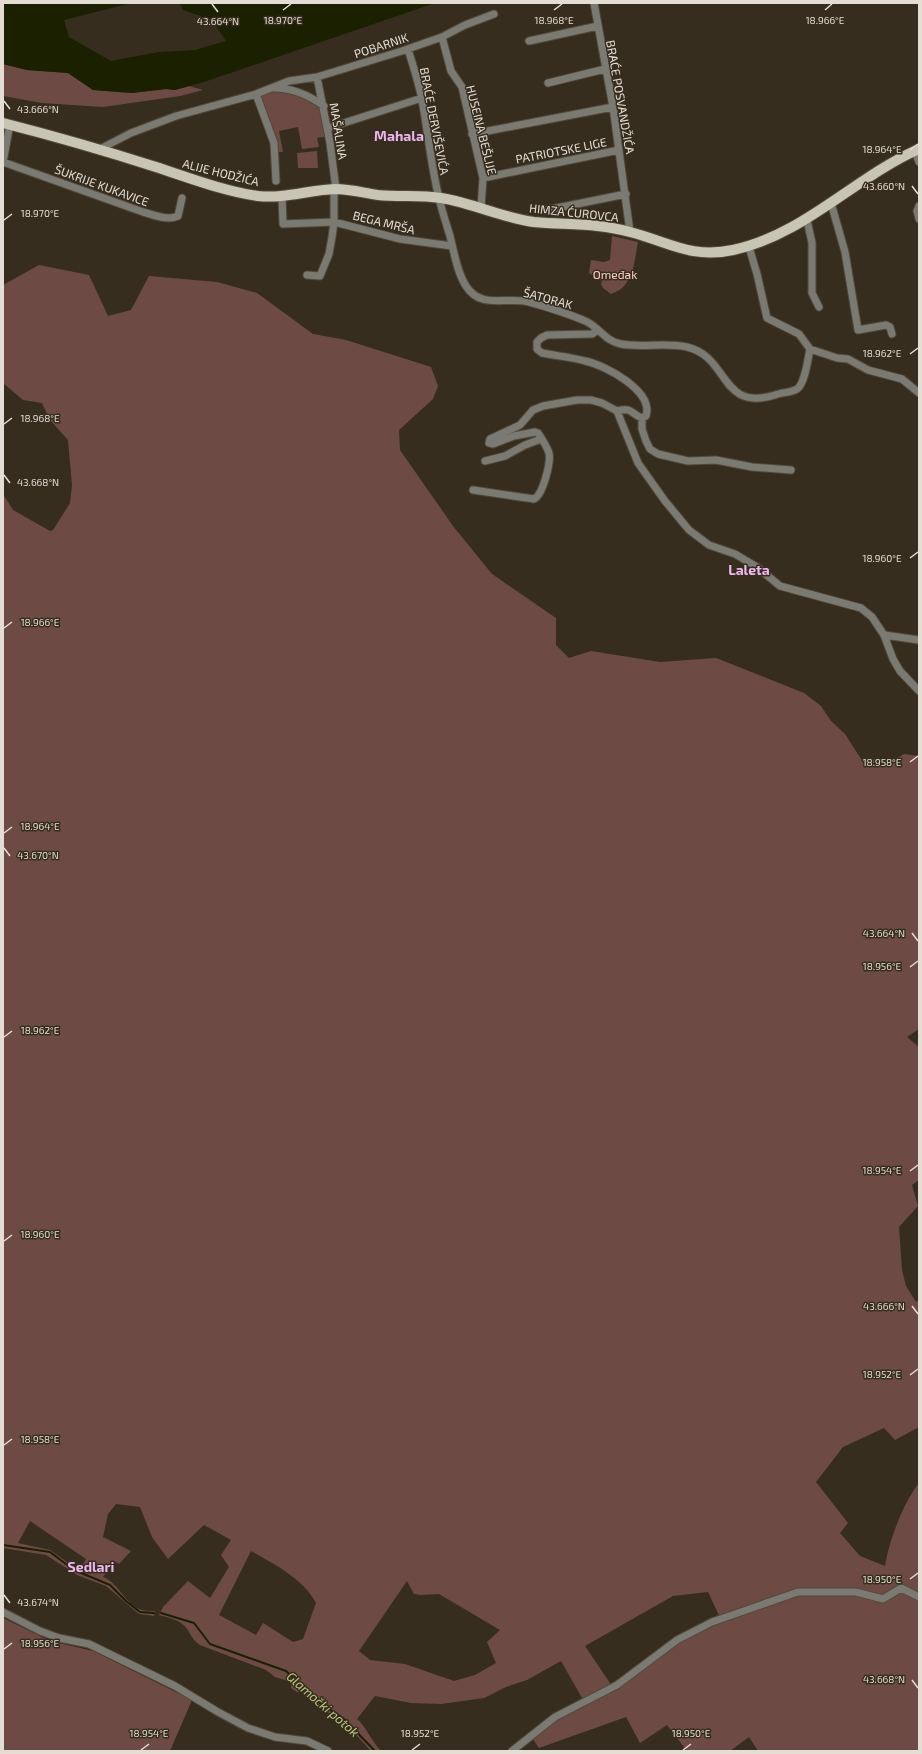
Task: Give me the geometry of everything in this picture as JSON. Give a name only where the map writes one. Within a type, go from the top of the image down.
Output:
[{"type":"main road","name":"ALIJE HODŽIĆA","points":[[6,124],[98,150],[204,184],[256,195],[282,196],[335,189],[377,195],[439,198]]},
{"type":"main road","name":"HIMZA ĆUROVCA","points":[[439,198],[481,208],[517,219],[535,222],[574,223],[630,232],[682,250],[699,253],[730,251],[749,247],[806,220],[917,150]]},
{"type":"street","name":"BRAĆE POSVANDŽIĆA","points":[[594,3],[613,107],[630,232]]},
{"type":"street","name":"POBARNIK","points":[[98,150],[131,133],[176,116],[256,94],[289,81],[317,77],[408,49],[442,37],[465,25],[494,14]]},
{"type":"street","points":[[529,41],[598,26]]},
{"type":"street","name":"HUSEINA BEŠLIJE","points":[[442,37],[451,71],[462,87],[483,178],[481,208]]},
{"type":"street","name":"BRAĆE DERVIŠEVIĆA","points":[[408,49],[422,98],[439,198]]},
{"type":"street","points":[[548,83],[605,69]]},
{"type":"street","name":"MAŠALINA","points":[[307,275],[320,276],[329,254],[334,222],[335,189],[328,128],[317,77]]},
{"type":"street","name":"POBARNIK","points":[[273,88],[282,88],[310,97],[324,106]]},
{"type":"street","points":[[256,94],[274,143],[276,181]]},
{"type":"street","points":[[328,128],[422,98]]},
{"type":"street","points":[[472,134],[613,107]]},
{"type":"street","points":[[3,162],[6,124]]},
{"type":"street","name":"PATRIOTSKE LIGE","points":[[483,178],[619,150]]},
{"type":"street","points":[[917,150],[919,162]]},
{"type":"street","name":"ŠUKRIJE KUKAVICE","points":[[3,162],[122,205],[164,218],[174,218],[178,216],[182,198]]},
{"type":"street","points":[[547,210],[626,194]]},
{"type":"street","name":"BEGA MRŠA","points":[[282,196],[283,224],[325,221],[334,222],[400,239],[452,246]]},
{"type":"street","name":"ŠATORAK","points":[[439,198],[460,273],[466,286],[473,295],[484,300],[499,303],[518,300],[529,302],[583,320],[604,336],[621,344],[687,347],[704,355],[715,365],[732,390],[748,398],[760,399],[798,388],[802,382],[810,348]]},
{"type":"street","points":[[832,203],[845,252],[858,330],[886,325],[890,327],[892,334]]},
{"type":"street","points":[[919,206],[917,211],[919,218]]},
{"type":"street","points":[[806,220],[812,243],[812,293],[819,306]]},
{"type":"street","points":[[749,247],[767,318],[799,334],[810,348],[837,358],[848,359],[868,370],[902,379],[919,393]]},
{"type":"street","points":[[598,330],[592,334],[547,335],[537,342],[537,349],[542,353],[586,361],[622,378],[642,396],[647,412],[646,416],[642,418]]},
{"type":"street","points":[[473,490],[534,499],[537,498],[549,464],[548,451],[538,433],[535,432],[504,439],[493,444],[490,444],[489,440],[520,425],[533,410],[543,406],[578,400],[591,400],[602,403],[617,411],[638,463],[665,502],[689,530],[709,545],[735,554],[757,567],[780,586],[862,608],[872,617],[884,635],[893,659],[900,671],[919,691]]},
{"type":"street","points":[[617,411],[625,409],[631,410],[642,418]]},
{"type":"street","points":[[642,418],[642,429],[646,441],[650,449],[658,454],[688,461],[716,460],[752,467],[791,470]]},
{"type":"street","points":[[485,460],[505,456],[525,445],[541,439]]},
{"type":"street","points":[[884,635],[919,640]]},
{"type":"street","points":[[512,1751],[555,1717],[617,1684],[677,1640],[712,1622],[798,1592],[856,1592],[883,1599],[901,1588],[919,1597]]},
{"type":"street","points":[[3,1612],[40,1631],[59,1638],[89,1644],[175,1686],[218,1712],[254,1730],[275,1737],[306,1741],[328,1751]]},
{"type":"green space","points":[[3,64],[27,70],[68,73],[93,90],[132,93],[166,89],[175,90],[189,86],[203,90],[180,96],[103,107],[42,103],[3,96]]},
{"type":"green space","points":[[283,88],[324,106],[329,136],[317,138],[319,147],[302,149],[298,127],[279,131],[283,152],[275,152],[257,93]]},
{"type":"green space","points":[[317,151],[318,168],[298,168],[297,153]]},
{"type":"green space","name":"Omeđak","points":[[612,236],[638,242],[634,265],[629,280],[619,291],[611,294],[603,288],[601,284],[602,281],[589,273],[591,260],[604,262],[610,260]]},
{"type":"green space","points":[[39,265],[89,275],[108,316],[131,310],[149,276],[217,282],[257,293],[313,334],[346,340],[431,367],[438,386],[433,399],[399,430],[400,450],[453,526],[492,574],[556,618],[556,645],[569,658],[591,651],[660,662],[716,658],[804,693],[821,706],[831,721],[845,734],[861,759],[894,760],[904,754],[919,756],[919,1029],[907,1037],[919,1047],[919,1180],[912,1185],[918,1206],[899,1227],[902,1270],[906,1286],[916,1302],[919,1300],[919,1427],[895,1440],[884,1428],[843,1447],[816,1482],[848,1523],[840,1533],[860,1556],[885,1566],[890,1545],[902,1511],[919,1483],[919,1751],[758,1751],[749,1737],[730,1751],[687,1751],[667,1725],[640,1743],[626,1717],[539,1748],[533,1739],[554,1722],[586,1705],[561,1661],[527,1680],[506,1687],[484,1698],[441,1704],[411,1703],[375,1696],[357,1719],[381,1751],[371,1751],[345,1723],[313,1703],[306,1692],[297,1692],[291,1688],[291,1682],[275,1677],[266,1670],[200,1645],[194,1640],[184,1625],[173,1619],[159,1615],[163,1607],[188,1581],[210,1598],[229,1567],[221,1555],[231,1540],[204,1525],[168,1559],[152,1537],[140,1507],[116,1504],[108,1514],[103,1537],[131,1551],[119,1564],[114,1561],[103,1577],[109,1580],[131,1604],[144,1610],[155,1611],[154,1616],[139,1614],[106,1586],[77,1575],[46,1555],[3,1548],[3,494],[13,510],[50,531],[53,530],[70,503],[72,485],[68,440],[50,420],[42,403],[23,400],[3,383],[3,285]],"holes":[[[30,1521],[86,1559],[81,1569],[67,1562],[50,1550],[18,1543]],[[251,1551],[288,1573],[304,1587],[316,1603],[303,1639],[293,1642],[263,1623],[256,1635],[219,1615]],[[407,1581],[414,1594],[439,1594],[500,1630],[487,1642],[496,1663],[475,1675],[454,1681],[405,1664],[370,1660],[359,1651]],[[708,1592],[722,1622],[692,1634],[614,1689],[585,1646],[673,1596]]]},
{"type":"green space","points":[[3,1618],[50,1641],[93,1651],[192,1700],[170,1751],[3,1751]]},
{"type":"shaded area","points":[[3,3],[132,3],[64,20],[69,37],[111,61],[159,52],[195,50],[226,41],[212,20],[183,10],[180,3],[435,3],[204,82],[175,90],[166,89],[132,93],[93,90],[68,73],[27,70],[3,64]]},
{"type":"waterway","name":"Glamočki potok","points":[[3,1545],[50,1552],[74,1570],[110,1585],[140,1612],[154,1613]]},
{"type":"waterway","name":"Glamočki potok","points":[[161,1613],[194,1623],[210,1644],[286,1671],[321,1704],[343,1718],[375,1751]]},
{"type":"district","name":"Mahala","points":[[399,135]]},
{"type":"district","name":"Laleta","points":[[749,569]]},
{"type":"district","name":"Sedlari","points":[[91,1566]]}]
